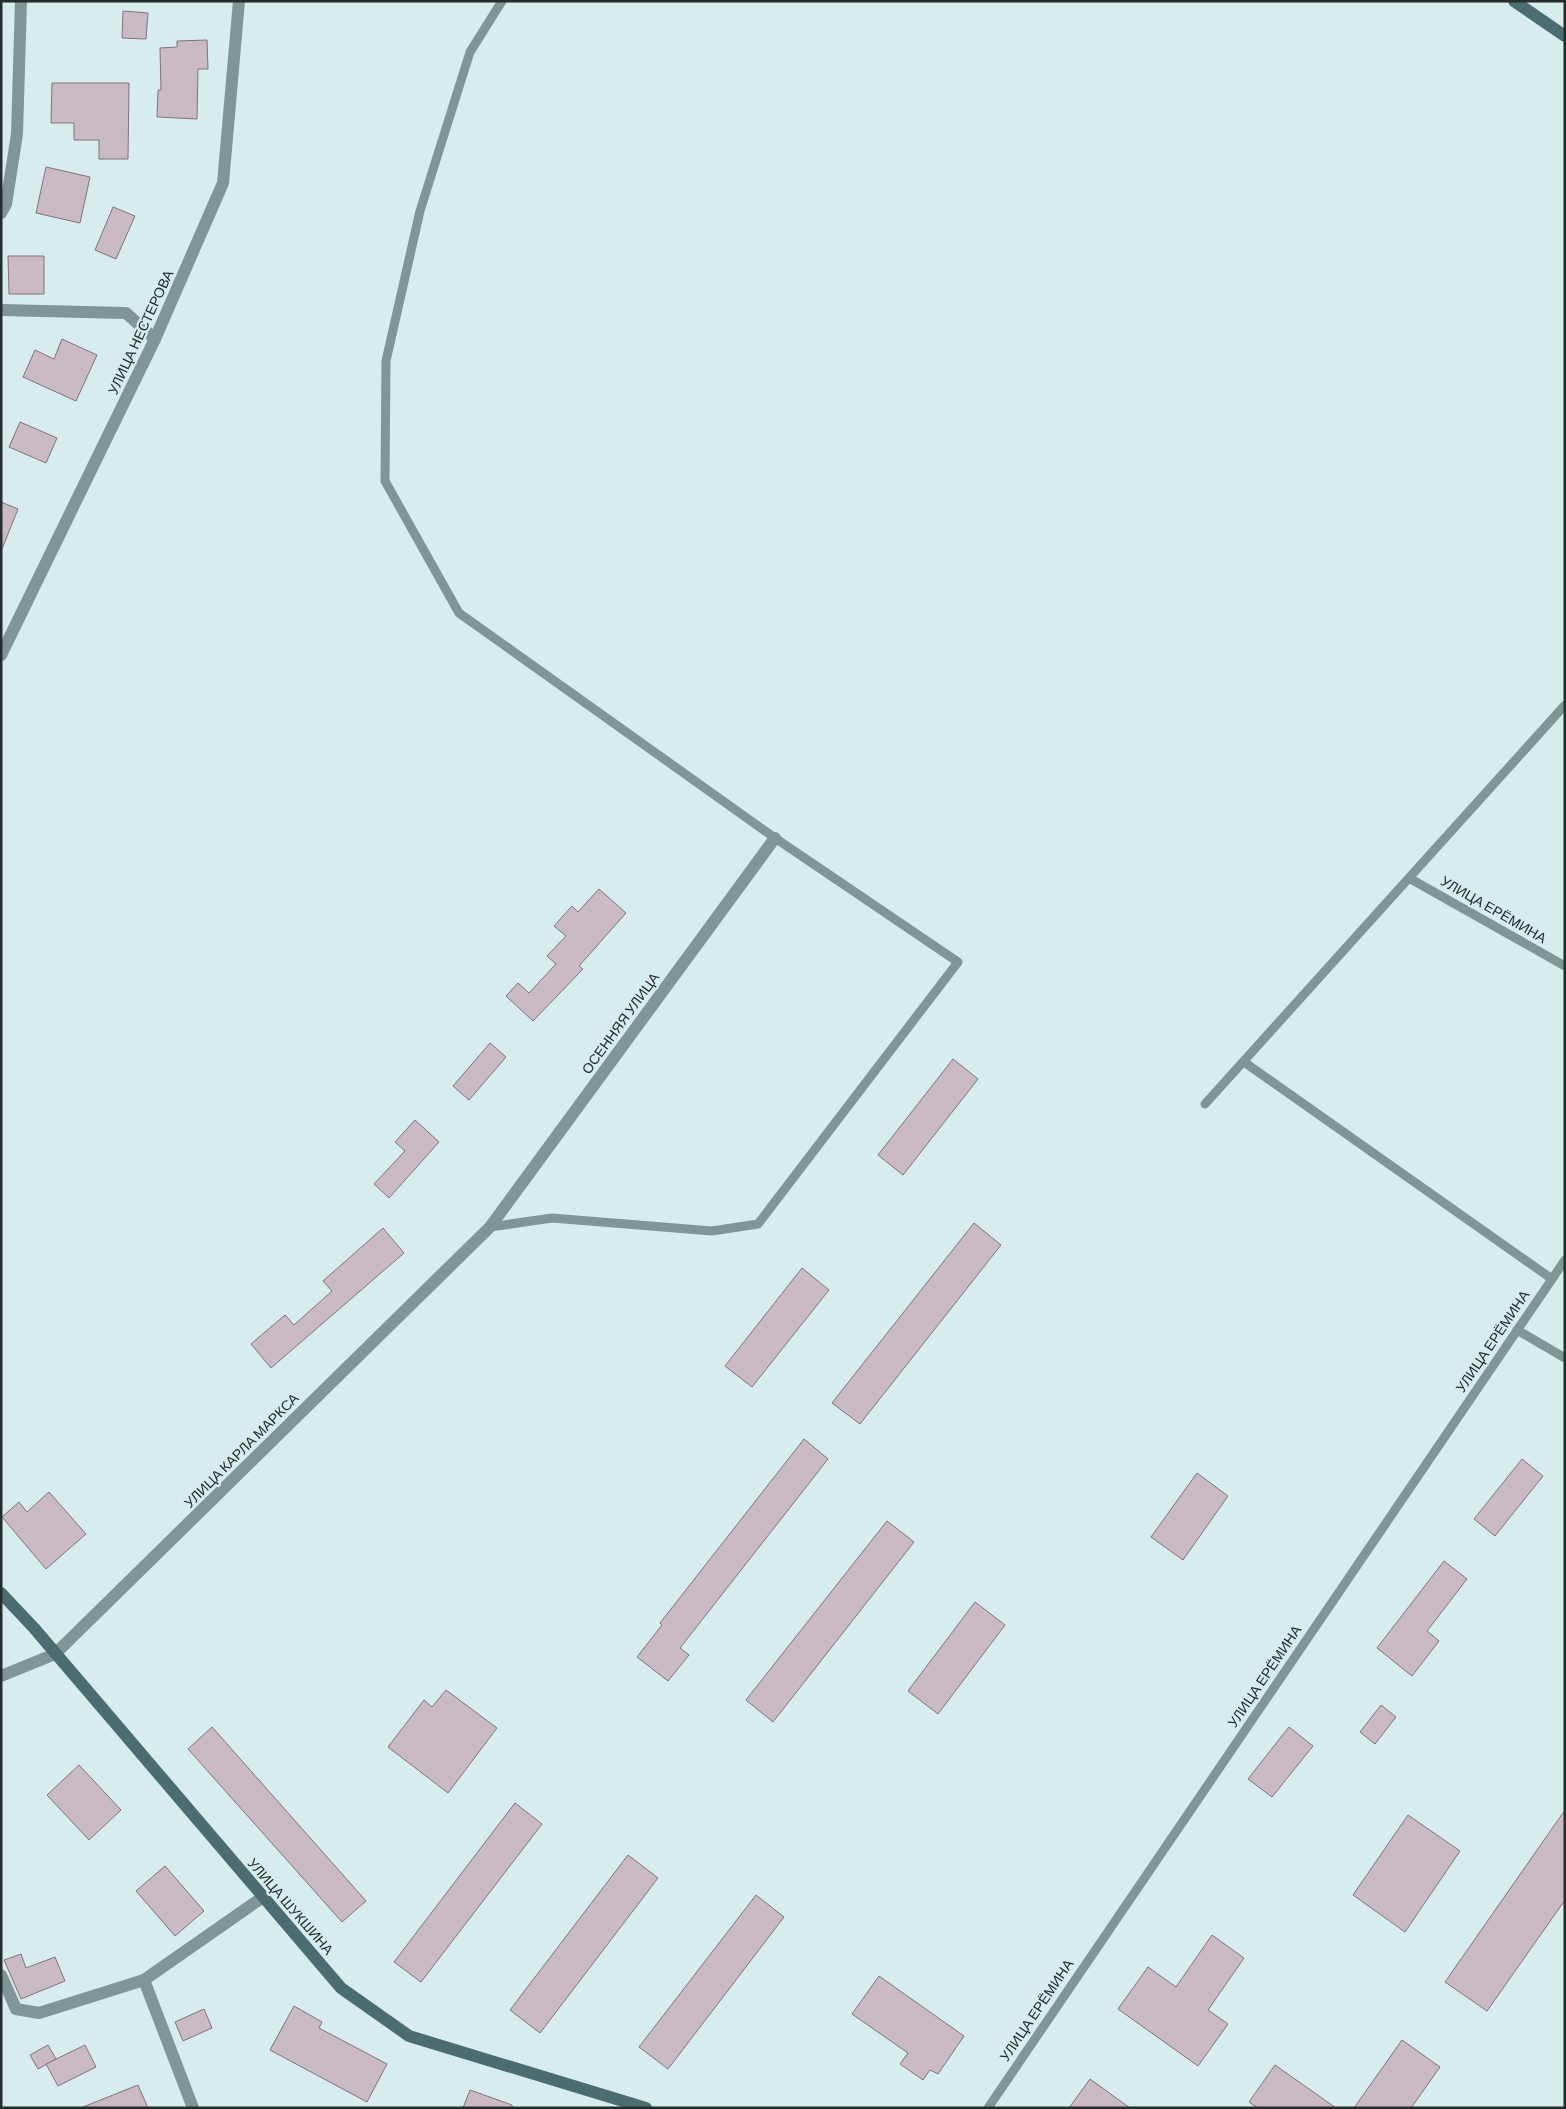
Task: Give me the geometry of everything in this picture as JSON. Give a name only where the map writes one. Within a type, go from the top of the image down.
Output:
[{"type":"street","points":[[1,213],[6,204],[17,134],[21,1]]},
{"type":"street","name":"УЛИЦА НЕСТЕРОВА","points":[[1,655],[155,339],[223,183],[239,1]]},
{"type":"street","points":[[1514,1],[1565,36]]},
{"type":"street","points":[[1,310],[126,313],[155,339]]},
{"type":"street","name":"ОСЕННЯЯ УЛИЦА","points":[[490,1226],[776,838]]},
{"type":"street","name":"УЛИЦА КАРЛА МАРКСА","points":[[1,1676],[55,1654],[490,1226]]},
{"type":"street","name":"УЛИЦА ШУКШИНА","points":[[1,1593],[34,1628],[341,1988],[409,2036],[646,2108]]},
{"type":"street","points":[[1,1975],[16,2008],[39,2013],[144,1980],[263,1897]]},
{"type":"street","points":[[144,1980],[193,2108]]},
{"type":"lane","points":[[490,1226],[552,1218],[712,1231],[758,1224],[958,962],[776,838],[459,613],[385,481],[386,361],[420,211],[470,52],[502,1]]},
{"type":"lane","points":[[1205,1104],[1565,705]]},
{"type":"lane","name":"УЛИЦА ЕРЁМИНА","points":[[1409,878],[1565,966]]},
{"type":"lane","points":[[1244,1062],[1552,1279]]},
{"type":"lane","name":"УЛИЦА ЕРЁМИНА","points":[[988,2108],[1565,1260]]},
{"type":"lane","points":[[1517,1330],[1565,1358]]},
{"type":"building","points":[[123,11],[148,13],[146,39],[122,38]]},
{"type":"building","points":[[207,40],[208,69],[198,69],[197,119],[157,117],[158,90],[161,90],[160,48],[177,47],[177,41]]},
{"type":"building","points":[[52,83],[129,83],[128,159],[99,159],[99,140],[74,140],[74,123],[51,123]]},
{"type":"building","points":[[46,167],[90,177],[80,223],[36,213]]},
{"type":"building","points":[[113,207],[135,216],[116,259],[95,250]]},
{"type":"building","points":[[8,256],[44,256],[44,294],[9,294]]},
{"type":"building","points":[[62,339],[97,355],[76,401],[23,377],[35,350],[54,359]]},
{"type":"building","points":[[20,422],[57,438],[46,463],[9,447]]},
{"type":"building","points":[[1,502],[18,509],[2,549],[1,548]]},
{"type":"building","points":[[599,889],[626,913],[579,966],[583,969],[533,1021],[506,996],[518,983],[529,993],[556,964],[547,956],[566,936],[554,926],[572,906],[578,912]]},
{"type":"building","points":[[490,1043],[506,1057],[469,1100],[453,1086]]},
{"type":"building","points":[[953,1059],[978,1079],[903,1175],[878,1155]]},
{"type":"building","points":[[415,1120],[439,1142],[389,1198],[374,1184],[405,1151],[395,1142]]},
{"type":"building","points":[[974,1223],[1001,1245],[860,1424],[832,1403]]},
{"type":"building","points":[[383,1228],[404,1253],[271,1368],[251,1344],[285,1315],[294,1325],[332,1291],[323,1281]]},
{"type":"building","points":[[802,1268],[829,1290],[752,1387],[725,1366]]},
{"type":"building","points":[[804,1439],[828,1459],[680,1648],[689,1655],[668,1681],[637,1657],[662,1625],[660,1623]]},
{"type":"building","points":[[1522,1459],[1543,1476],[1495,1536],[1474,1519]]},
{"type":"building","points":[[1197,1473],[1228,1496],[1183,1560],[1151,1537]]},
{"type":"building","points":[[49,1492],[86,1534],[46,1569],[2,1517],[19,1502],[27,1512]]},
{"type":"building","points":[[887,1521],[914,1542],[773,1722],[746,1700]]},
{"type":"building","points":[[1444,1561],[1467,1579],[1427,1631],[1439,1641],[1412,1676],[1377,1648]]},
{"type":"building","points":[[975,1602],[1005,1625],[938,1714],[908,1691]]},
{"type":"building","points":[[446,1690],[497,1728],[448,1793],[388,1747],[424,1700],[432,1707]]},
{"type":"building","points":[[1381,1705],[1396,1717],[1375,1744],[1360,1732]]},
{"type":"building","points":[[212,1727],[366,1901],[342,1922],[188,1749]]},
{"type":"building","points":[[1289,1727],[1313,1746],[1272,1797],[1248,1779]]},
{"type":"building","points":[[79,1765],[121,1810],[89,1840],[47,1795]]},
{"type":"building","points":[[515,1803],[542,1824],[421,1982],[394,1962]]},
{"type":"building","points":[[1565,1810],[1565,1900],[1487,2011],[1445,1982]]},
{"type":"building","points":[[1408,1815],[1460,1851],[1405,1932],[1353,1895]]},
{"type":"building","points":[[628,1855],[658,1878],[540,2033],[510,2010]]},
{"type":"building","points":[[165,1866],[204,1911],[175,1936],[136,1891]]},
{"type":"building","points":[[756,1895],[784,1917],[668,2069],[639,2047]]},
{"type":"building","points":[[1212,1935],[1244,1958],[1208,2010],[1228,2024],[1198,2066],[1118,2009],[1148,1967],[1176,1987]]},
{"type":"building","points":[[21,1954],[26,1968],[55,1957],[65,1981],[21,1999],[4,1960]]},
{"type":"building","points":[[879,1976],[964,2036],[938,2074],[930,2070],[923,2080],[900,2064],[908,2053],[852,2014]]},
{"type":"building","points":[[294,2006],[322,2022],[319,2028],[387,2064],[367,2102],[270,2050]]},
{"type":"building","points":[[204,2009],[212,2028],[183,2041],[175,2022]]},
{"type":"building","points":[[1402,2040],[1440,2067],[1411,2108],[1354,2108]]},
{"type":"building","points":[[48,2045],[56,2059],[38,2069],[30,2055]]},
{"type":"building","points":[[85,2045],[96,2067],[58,2086],[46,2064]]},
{"type":"building","points":[[1275,2065],[1336,2108],[1258,2108],[1249,2102]]},
{"type":"building","points":[[1090,2079],[1130,2108],[1069,2108]]},
{"type":"building","points":[[138,2085],[148,2108],[83,2108],[83,2107]]},
{"type":"building","points":[[470,2090],[512,2105],[512,2108],[463,2108]]}]
